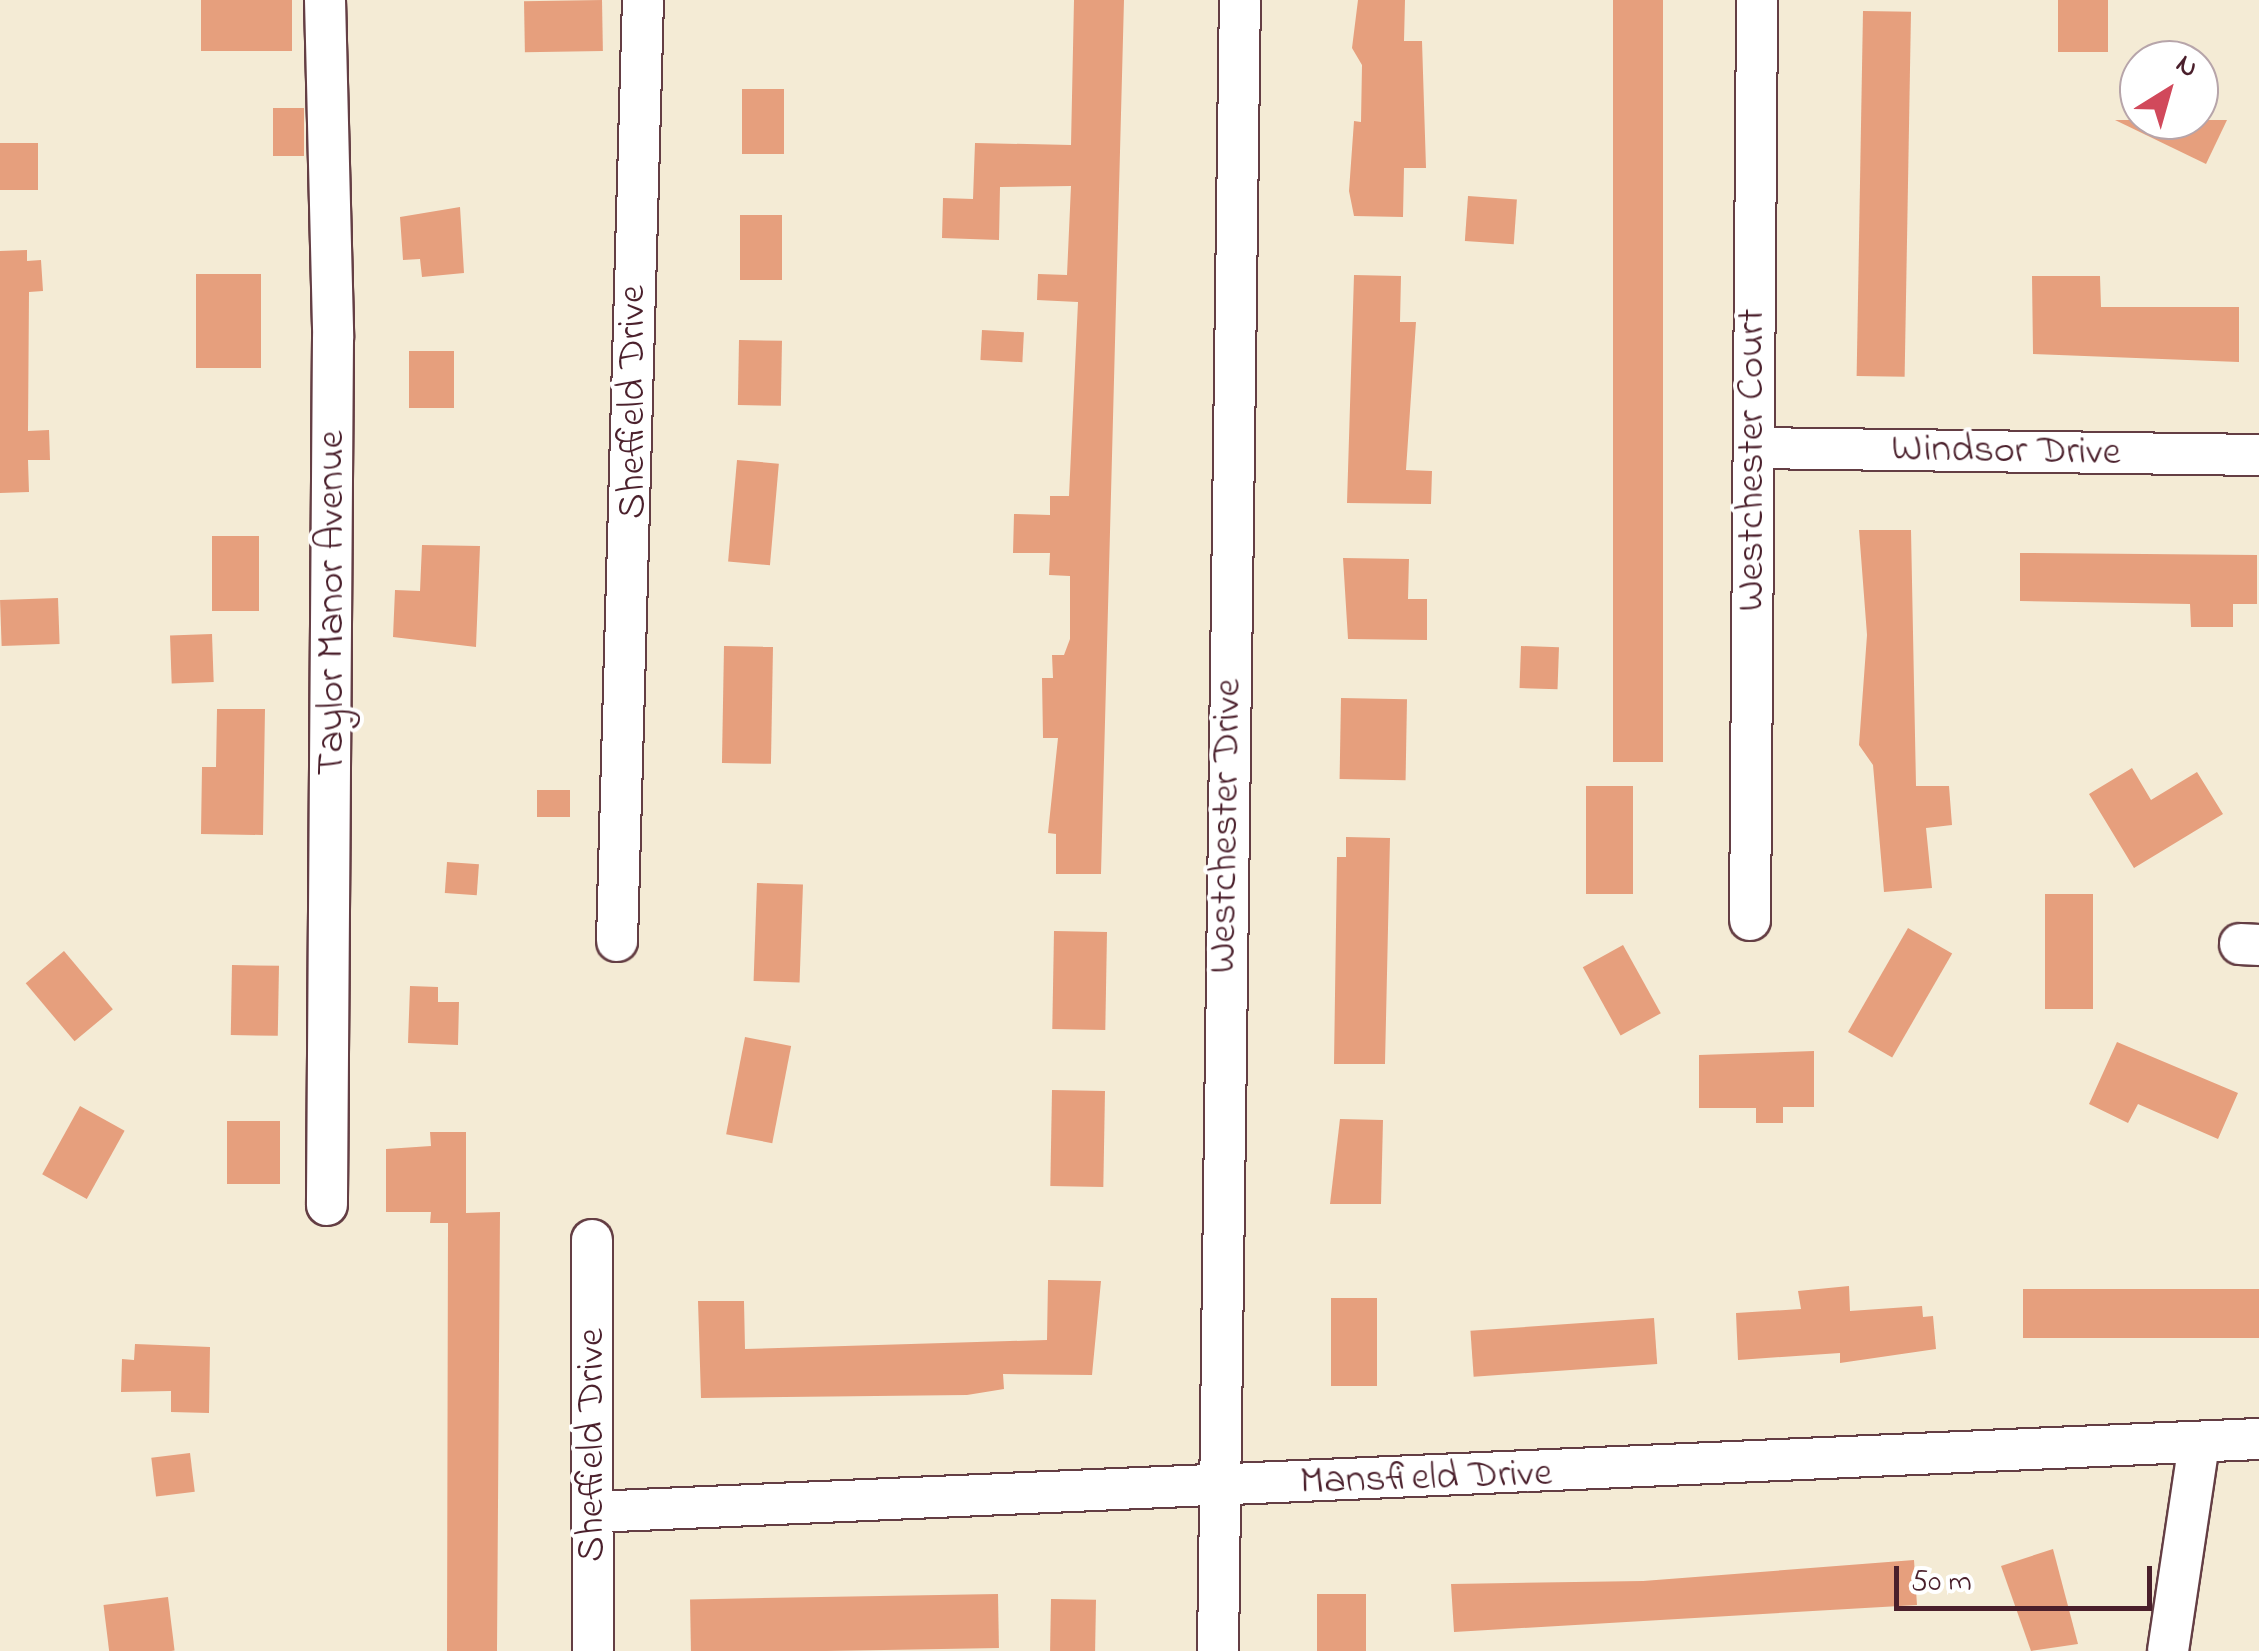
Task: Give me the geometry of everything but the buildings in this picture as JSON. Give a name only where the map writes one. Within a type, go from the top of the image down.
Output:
[{"type":"street","name":"Taylor Manor Avenue","points":[[325,0],[333,338],[327,1205]]},
{"type":"street","name":"Sheffield Drive","points":[[617,941],[626,804],[643,0]]},
{"type":"street","name":"Westchester Drive","points":[[1218,1651],[1214,1486],[1240,0]]},
{"type":"street","name":"Westchester Court","points":[[1750,920],[1757,0]]},
{"type":"street","name":"Windsor Drive","points":[[1754,448],[2259,455]]},
{"type":"street","name":"Sheffield Drive","points":[[592,1240],[593,1651]]},
{"type":"street","name":"Mansfield Drive","points":[[593,1512],[2259,1439]]},
{"type":"street","points":[[2168,1651],[2199,1444]]}]
